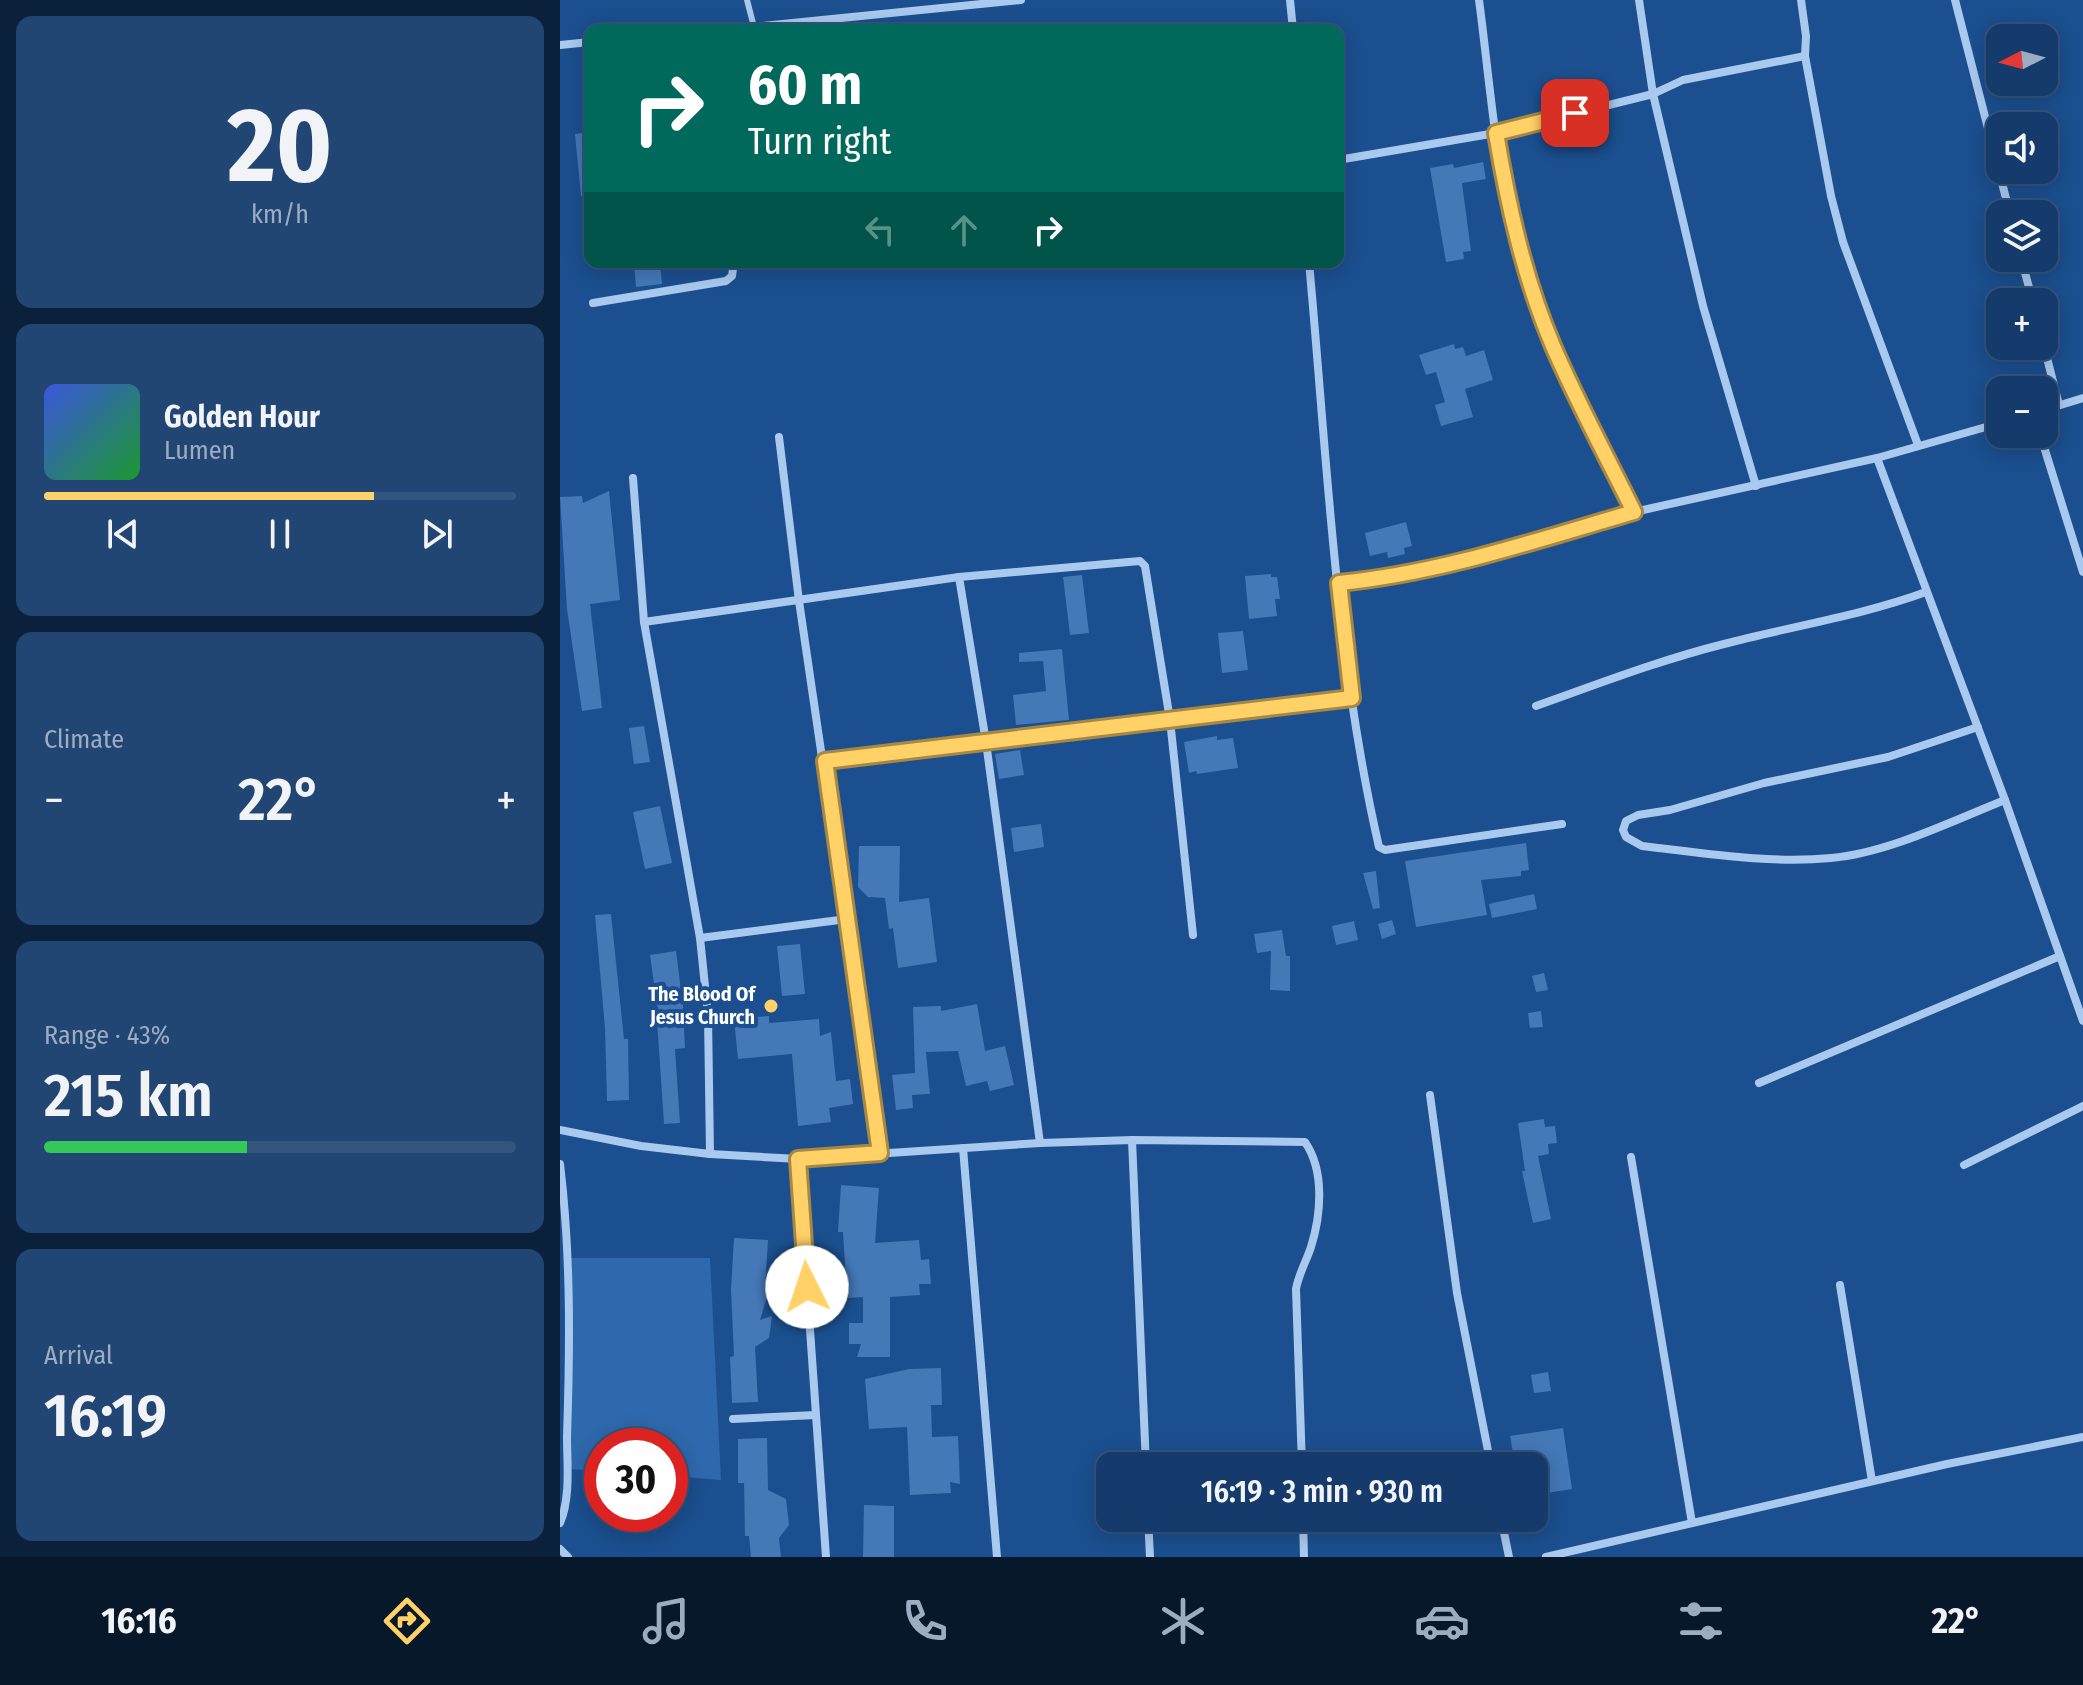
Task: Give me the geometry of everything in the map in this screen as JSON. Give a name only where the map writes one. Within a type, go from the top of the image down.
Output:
[{"type":"street","points":[[784,24],[1021,0]]},
{"type":"street","points":[[1290,0],[1292,24]]},
{"type":"street","points":[[1479,0],[1496,133],[1508,201],[1526,269],[1553,344],[1634,512]]},
{"type":"street","points":[[1639,0],[1653,94],[1703,306],[1756,486]]},
{"type":"street","points":[[1801,0],[1806,36],[1805,56],[1831,196],[1843,242],[1918,445]]},
{"type":"street","points":[[1955,0],[2006,200]]},
{"type":"street","points":[[560,45],[584,43]]},
{"type":"street","points":[[1344,159],[1496,133],[1653,94],[1683,80],[1805,56]]},
{"type":"street","points":[[593,303],[726,281],[732,276],[733,268]]},
{"type":"street","points":[[1310,268],[1352,698],[1378,844],[1381,849],[1562,824]]},
{"type":"street","points":[[2048,360],[2059,405],[2083,398]]},
{"type":"street","points":[[1339,583],[1390,578],[1440,568],[1634,512],[1877,458],[1986,427]]},
{"type":"street","points":[[779,437],[799,601],[825,761],[880,1153]]},
{"type":"street","points":[[2044,448],[2083,572]]},
{"type":"street","points":[[1877,458],[2005,800],[2083,1021]]},
{"type":"street","points":[[633,478],[644,622],[700,938],[708,1015],[710,1154]]},
{"type":"street","points":[[644,622],[959,577],[1134,560],[1143,563],[1170,720],[1193,935]]},
{"type":"street","points":[[959,577],[986,742],[1040,1143]]},
{"type":"street","points":[[1536,706],[1636,670],[1724,644],[1883,608],[1926,592]]},
{"type":"street","points":[[825,761],[1352,698]]},
{"type":"street","points":[[1978,727],[1888,757],[1824,769],[1670,810],[1638,815],[1626,821],[1623,830],[1626,837],[1642,846],[1780,859],[1833,858],[1886,846],[2005,800]]},
{"type":"street","points":[[700,938],[847,919]]},
{"type":"street","points":[[1759,1083],[2060,956]]},
{"type":"street","points":[[1430,1095],[1457,1293],[1488,1452]]},
{"type":"street","points":[[1964,1165],[2083,1106]]},
{"type":"street","points":[[560,1130],[641,1146],[798,1159],[1040,1143],[1132,1140],[1305,1142],[1310,1149],[1318,1184],[1318,1219],[1309,1252],[1299,1271],[1296,1289],[1302,1452]]},
{"type":"street","points":[[1132,1140],[1145,1452]]},
{"type":"street","points":[[963,1148],[997,1557]]},
{"type":"street","points":[[1631,1157],[1692,1523]]},
{"type":"street","points":[[798,1159],[826,1557]]},
{"type":"street","points":[[560,1164],[570,1354],[566,1493],[560,1523]]},
{"type":"street","points":[[1840,1285],[1872,1481]]},
{"type":"street","points":[[733,1419],[816,1415]]},
{"type":"street","points":[[1546,1557],[1872,1481],[2083,1437]]},
{"type":"street","points":[[1149,1532],[1150,1557]]},
{"type":"street","points":[[1303,1532],[1304,1557]]},
{"type":"street","points":[[1504,1532],[1509,1557]]},
{"type":"street","points":[[560,1549],[568,1557]]},
{"type":"lane","points":[[747,0],[753,24]]},
{"type":"shaded area","points":[[567,1258],[710,1258],[721,1480],[688,1477],[688,1428],[584,1428],[584,1470],[566,1469]]},
{"type":"building","points":[[584,133],[584,196],[581,196],[575,134]]},
{"type":"building","points":[[1483,162],[1486,179],[1462,183],[1471,251],[1463,252],[1464,259],[1446,262],[1430,168],[1453,164],[1454,168]]},
{"type":"building","points":[[634,268],[661,268],[662,284],[636,287]]},
{"type":"building","points":[[1454,344],[1455,349],[1463,347],[1466,356],[1484,350],[1493,380],[1465,389],[1473,417],[1441,426],[1435,405],[1445,402],[1436,372],[1426,375],[1419,355]]},
{"type":"building","points":[[609,491],[620,600],[590,604],[602,708],[582,711],[567,609],[560,497],[582,496],[583,503]]},
{"type":"building","points":[[1406,522],[1412,546],[1404,548],[1405,554],[1388,558],[1387,552],[1370,556],[1365,533]]},
{"type":"building","points":[[1271,574],[1271,577],[1277,577],[1280,599],[1275,599],[1277,616],[1249,619],[1245,576]]},
{"type":"building","points":[[1082,575],[1089,633],[1070,635],[1063,577]]},
{"type":"building","points":[[1243,631],[1248,670],[1222,673],[1218,633]]},
{"type":"building","points":[[1062,649],[1069,720],[1016,725],[1013,695],[1046,691],[1043,661],[1019,662],[1019,653]]},
{"type":"building","points":[[644,726],[650,762],[634,764],[629,728]]},
{"type":"building","points":[[1217,736],[1217,740],[1233,738],[1238,768],[1189,773],[1184,742]]},
{"type":"building","points":[[1020,750],[1024,775],[999,779],[995,754]]},
{"type":"building","points":[[660,806],[672,863],[645,869],[633,812]]},
{"type":"building","points":[[1041,824],[1044,847],[1014,852],[1011,828]]},
{"type":"building","points":[[1526,843],[1529,870],[1521,871],[1521,876],[1481,880],[1487,915],[1416,927],[1405,861]]},
{"type":"building","points":[[859,846],[900,846],[899,902],[929,898],[937,962],[898,968],[885,898],[868,897],[858,887]]},
{"type":"building","points":[[1376,871],[1380,908],[1373,909],[1363,873]]},
{"type":"building","points":[[1534,894],[1537,909],[1492,918],[1489,904]]},
{"type":"building","points":[[611,914],[624,1039],[628,1039],[629,1100],[607,1101],[605,1028],[595,915]]},
{"type":"building","points":[[1392,920],[1396,934],[1382,939],[1378,924]]},
{"type":"building","points":[[1354,921],[1358,940],[1336,945],[1332,926]]},
{"type":"building","points":[[1282,930],[1286,956],[1290,956],[1290,991],[1270,990],[1271,951],[1257,953],[1254,934]]},
{"type":"building","points":[[800,944],[805,994],[782,996],[777,946]]},
{"type":"building","points":[[676,951],[685,1048],[675,1049],[680,1123],[664,1124],[659,1020],[650,955]]},
{"type":"building","points":[[1544,973],[1548,990],[1536,992],[1532,976]]},
{"type":"building","points":[[977,1004],[985,1051],[1005,1046],[1014,1085],[990,1091],[987,1081],[966,1086],[958,1051],[926,1052],[930,1094],[912,1095],[913,1108],[896,1110],[892,1075],[915,1073],[913,1007],[941,1006],[941,1011]]},
{"type":"building","points":[[1541,1011],[1543,1027],[1530,1028],[1528,1013]]},
{"type":"building","points":[[769,1016],[769,1023],[819,1019],[820,1036],[831,1032],[836,1081],[850,1079],[853,1104],[829,1108],[831,1122],[798,1126],[792,1054],[738,1059],[734,1019]]},
{"type":"building","points":[[1544,1119],[1545,1127],[1555,1126],[1557,1143],[1548,1144],[1549,1154],[1538,1156],[1551,1219],[1533,1223],[1522,1171],[1525,1171],[1518,1123]]},
{"type":"building","points":[[841,1185],[879,1188],[875,1243],[919,1240],[921,1260],[929,1259],[931,1284],[919,1284],[920,1295],[890,1297],[890,1357],[857,1357],[861,1344],[849,1344],[849,1323],[863,1323],[863,1297],[847,1298],[843,1232],[838,1232]]},
{"type":"building","points":[[734,1238],[768,1240],[765,1290],[769,1290],[760,1320],[772,1316],[769,1338],[755,1347],[758,1402],[732,1403],[730,1357],[734,1356],[731,1290]]},
{"type":"building","points":[[941,1368],[942,1405],[931,1405],[932,1437],[958,1436],[960,1484],[950,1482],[951,1493],[910,1495],[907,1427],[869,1429],[865,1379],[909,1369]]},
{"type":"building","points":[[1548,1372],[1551,1391],[1534,1393],[1531,1375]]},
{"type":"building","points":[[1563,1428],[1572,1489],[1548,1493],[1548,1452],[1513,1452],[1510,1436]]},
{"type":"building","points":[[767,1438],[768,1490],[786,1499],[789,1525],[779,1538],[781,1557],[751,1557],[749,1536],[745,1536],[744,1483],[738,1483],[738,1439]]},
{"type":"building","points":[[864,1505],[894,1506],[894,1557],[863,1557]]},
{"type":"place","name":"The Blood Of Jesus Church","points":[[771,1006]]},
{"type":"route","points":[[807,1287],[798,1159],[880,1153],[825,761],[1352,698],[1339,583],[1390,578],[1440,568],[1634,512],[1553,344],[1526,269],[1508,201],[1496,133],[1575,113]]}]
